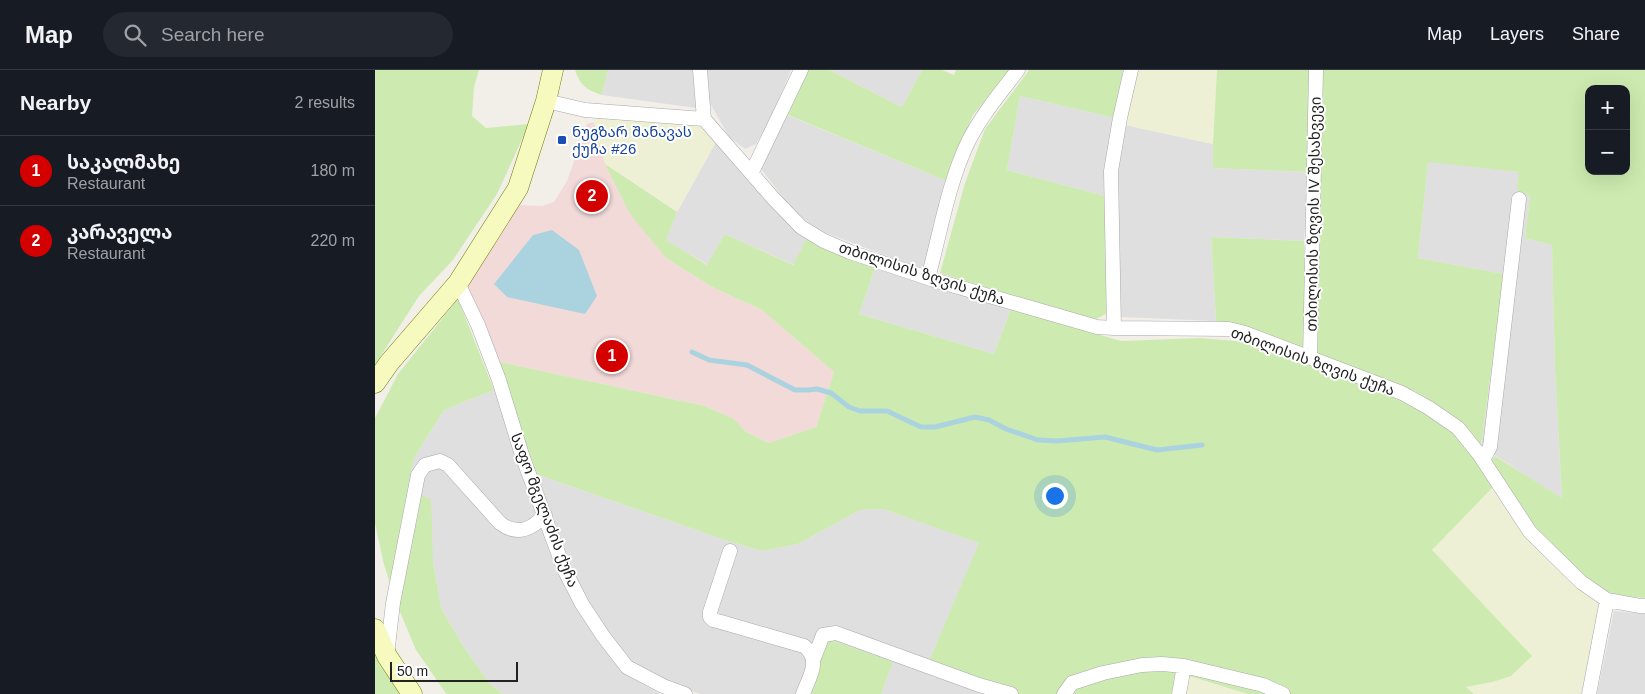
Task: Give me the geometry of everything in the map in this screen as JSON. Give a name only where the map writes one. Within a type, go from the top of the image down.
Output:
[{"type":"main road","points":[[375,383],[389,363],[458,283],[518,188],[546,101],[553,70]]},
{"type":"main road","points":[[375,629],[387,656],[411,694]]},
{"type":"street","points":[[546,101],[585,110],[704,119],[700,70]]},
{"type":"street","points":[[752,172],[801,70]]},
{"type":"street","points":[[928,278],[954,176],[968,142],[984,115],[1018,70]]},
{"type":"street","points":[[1115,328],[1111,171],[1131,70]]},
{"type":"street","name":"თბილისის ზღვის IV შესახვევი","points":[[1311,358],[1316,70]]},
{"type":"street","name":"თბილისის ზღვის ქუჩა","points":[[704,119],[801,227],[824,241],[850,252],[928,278],[1097,327],[1229,329],[1245,333],[1402,393],[1429,408],[1458,428],[1483,460],[1530,532],[1581,582],[1607,600],[1645,606]]},
{"type":"street","points":[[1483,460],[1490,447],[1519,199]]},
{"type":"street","name":"საფო მგელაძის ქუჩა","points":[[458,283],[478,325],[499,380],[523,456],[564,569],[582,604],[603,636],[627,667],[663,686],[685,694]]},
{"type":"street","points":[[387,656],[395,594],[418,475],[425,465],[440,461],[448,465],[508,530],[527,529],[545,515]]},
{"type":"street","points":[[730,551],[710,617],[713,620],[804,646],[811,651],[814,658]]},
{"type":"street","points":[[1589,694],[1607,600]]},
{"type":"street","points":[[803,694],[823,635],[836,633],[979,685],[1011,694]]},
{"type":"street","points":[[1064,694],[1072,683],[1103,673],[1142,664],[1184,666],[1263,685],[1283,694]]},
{"type":"street","points":[[1179,694],[1184,666]]},
{"type":"shaded area","points":[[608,70],[695,70],[696,108],[602,95]]},
{"type":"shaded area","points":[[706,70],[791,70],[768,125],[756,144],[745,149],[729,137],[709,101]]},
{"type":"shaded area","points":[[829,70],[922,70],[902,107]]},
{"type":"shaded area","points":[[1020,96],[1115,118],[1105,196],[1007,170]]},
{"type":"shaded area","points":[[787,115],[949,182],[924,265],[919,268],[818,230],[792,209],[761,169]]},
{"type":"shaded area","points":[[594,122],[605,164],[666,258],[712,287],[762,310],[834,372],[816,427],[769,443],[746,432],[734,419],[705,406],[495,361],[466,291],[469,277],[519,205],[542,206],[554,202],[567,181],[587,124]]},
{"type":"shaded area","points":[[1125,125],[1213,144],[1213,168],[1309,172],[1304,241],[1211,237],[1216,321],[1121,317],[1117,175]]},
{"type":"shaded area","points":[[716,142],[807,238],[794,265],[725,234],[708,265],[665,240],[677,212]]},
{"type":"shaded area","points":[[1428,161],[1519,172],[1530,196],[1525,238],[1552,245],[1555,370],[1562,499],[1481,446],[1504,274],[1418,258]]},
{"type":"shaded area","points":[[875,268],[1011,309],[994,354],[859,314]]},
{"type":"shaded area","points":[[494,390],[556,565],[576,608],[623,673],[660,694],[503,694],[489,683],[462,644],[441,608],[433,561],[406,491],[414,458],[444,410]]},
{"type":"shaded area","points":[[533,473],[722,539],[762,551],[798,544],[860,510],[883,509],[980,543],[924,673],[984,694],[881,694],[893,662],[807,694],[700,694],[662,680],[630,664],[604,632],[567,565]]},
{"type":"shaded area","points":[[1614,611],[1645,614],[1645,694],[1597,694]]},
{"type":"green space","points":[[375,70],[479,70],[474,87],[472,116],[486,128],[529,124],[497,194],[453,260],[419,296],[375,365]]},
{"type":"green space","points":[[575,70],[608,70],[602,95],[585,87]]},
{"type":"green space","points":[[808,70],[829,70],[902,107],[922,70],[942,70],[954,75],[956,70],[1010,70],[973,115],[962,139],[949,182],[788,115]]},
{"type":"green space","points":[[1029,70],[1123,70],[1115,118],[1020,96],[1007,170],[1105,196],[1109,305],[1106,314],[1094,320],[940,273],[965,183],[985,129]]},
{"type":"green space","points":[[1138,70],[1217,70],[1213,144],[1125,125]]},
{"type":"green space","points":[[1217,70],[1311,70],[1309,172],[1213,168]]},
{"type":"green space","points":[[1323,70],[1645,70],[1645,598],[1611,595],[1572,566],[1532,527],[1490,462],[1495,456],[1562,498],[1555,370],[1552,245],[1525,238],[1530,196],[1517,190],[1519,172],[1428,162],[1418,258],[1504,274],[1481,446],[1447,411],[1415,391],[1320,357],[1316,353]]},
{"type":"green space","points":[[597,117],[694,123],[703,128],[716,142],[677,212],[605,164],[594,122]]},
{"type":"green space","points":[[605,164],[677,212],[666,240],[707,265],[725,234],[793,265],[807,238],[826,249],[875,268],[859,314],[994,354],[1011,309],[1121,341],[1199,338],[1237,341],[1268,350],[1423,410],[1455,434],[1482,469],[1492,488],[1432,550],[1532,656],[1511,676],[1466,687],[1474,694],[1248,694],[1189,676],[1185,694],[984,694],[924,673],[979,543],[883,509],[860,510],[798,544],[762,551],[722,539],[533,473],[495,361],[705,406],[734,419],[746,432],[769,443],[816,427],[834,372],[762,310],[712,287],[666,258],[630,214]]},
{"type":"green space","points":[[1211,237],[1304,241],[1306,344],[1300,349],[1249,328],[1216,321]]},
{"type":"green space","points":[[458,299],[494,390],[444,410],[414,458],[407,490],[431,499],[433,561],[441,608],[462,644],[489,683],[503,694],[447,694],[445,692],[416,650],[398,607],[384,565],[375,523],[375,418],[398,374]]},
{"type":"green space","points":[[1492,488],[1545,558],[1600,606],[1581,694],[1474,694],[1466,687],[1492,682],[1432,549]]},
{"type":"green space","points":[[828,639],[893,662],[881,694],[807,694]]},
{"type":"green space","points":[[375,649],[400,694],[375,694]]},
{"type":"green space","points":[[1189,676],[1248,694],[1185,694]]},
{"type":"water","points":[[552,230],[579,250],[597,296],[585,314],[507,297],[494,284],[533,235]]},
{"type":"waterway","points":[[692,352],[709,360],[747,365],[795,390],[817,389],[831,393],[849,407],[860,411],[887,411],[921,427],[935,427],[975,417],[989,420],[1006,429],[1038,440],[1057,441],[1105,437],[1157,450],[1202,445]]},
{"type":"place","name":"ნუგზარ შანავას ქუჩა #26","points":[[562,140]]},
{"type":"place","name":"კარაველა","points":[[592,196]]},
{"type":"place","name":"საკალმახე","points":[[612,356]]}]
